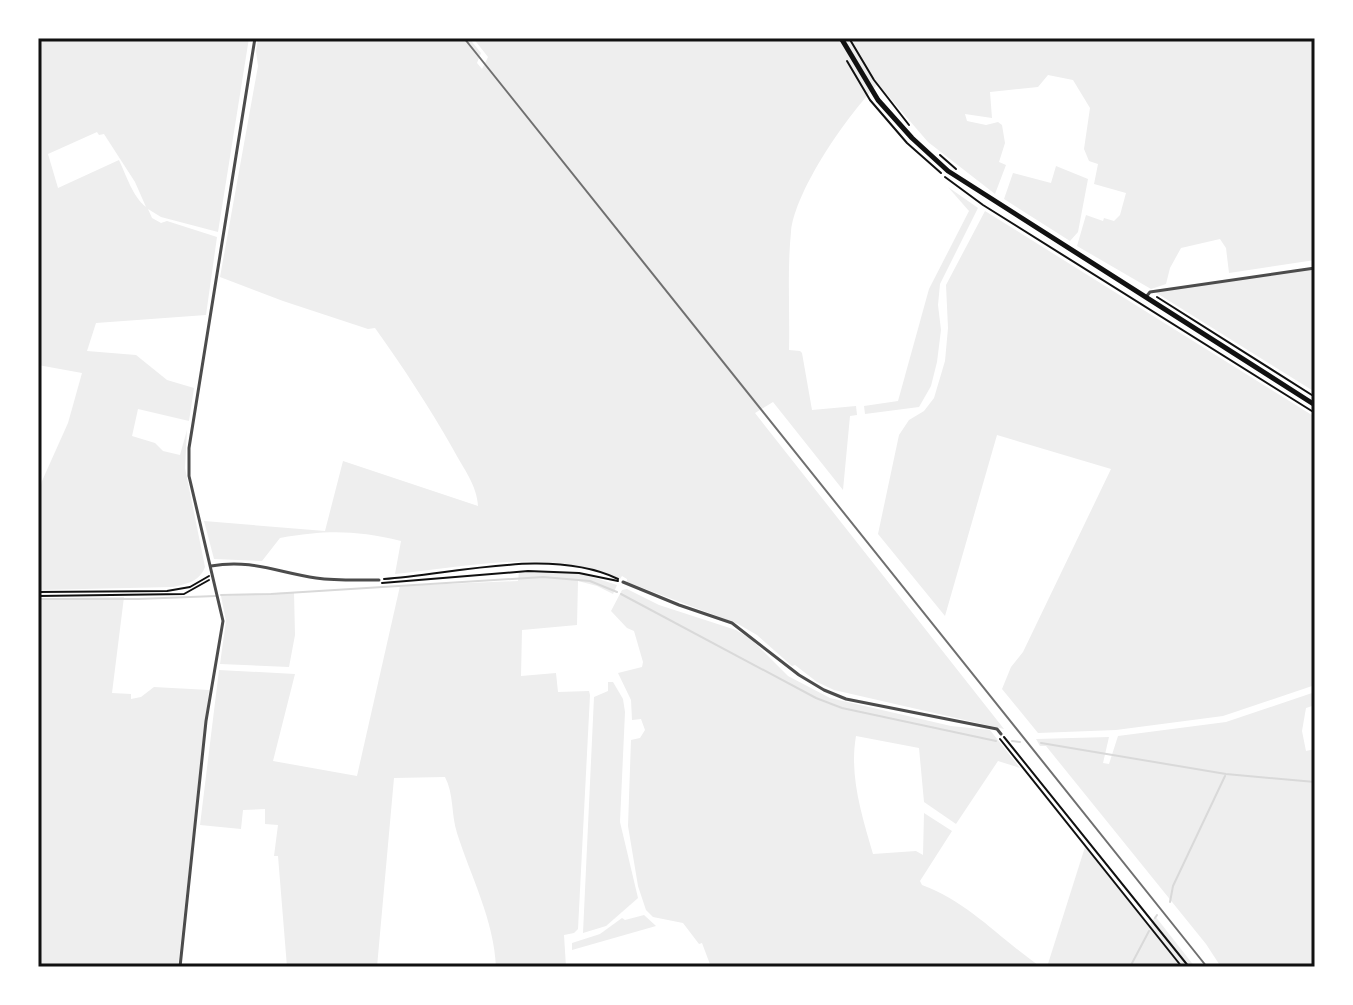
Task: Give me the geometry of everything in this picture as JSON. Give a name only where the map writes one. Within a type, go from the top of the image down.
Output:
[{"type":"main road","points":[[841,38],[878,100],[912,138],[948,171],[1148,294],[1315,405]]},
{"type":"street","points":[[180,967],[206,721],[223,621],[189,476],[189,448],[255,38]]},
{"type":"street","points":[[1148,294],[1315,268]]},
{"type":"street","points":[[211,566],[255,563],[313,578],[380,581]]},
{"type":"street","points":[[623,582],[732,623],[799,675],[846,699],[991,728],[1001,734]]},
{"type":"path","points":[[849,38],[874,80],[917,135]]},
{"type":"path","points":[[935,151],[966,176]]},
{"type":"path","points":[[1148,294],[1315,397]]},
{"type":"path","points":[[1141,304],[1315,413]]},
{"type":"path","points":[[380,581],[524,564],[591,570],[623,582]]},
{"type":"path","points":[[380,581],[528,571],[579,573],[623,582]]},
{"type":"path","points":[[38,594],[167,591],[190,587],[213,576]]},
{"type":"path","points":[[991,728],[1182,967]]},
{"type":"path","points":[[1001,734],[1189,967]]},
{"type":"shaded area","points":[[38,38],[249,38],[218,232],[161,217],[148,209],[152,218],[161,223],[167,221],[217,237],[206,315],[96,323],[87,351],[136,355],[167,380],[194,388],[189,421],[138,409],[132,436],[155,443],[163,451],[180,455],[187,430],[185,468],[205,567],[196,579],[173,587],[38,590],[38,499],[42,481],[68,423],[82,373],[38,365]],"holes":[[[97,132],[104,134],[135,182],[146,207],[134,192],[119,160],[58,188],[48,154]]]},
{"type":"shaded area","points":[[258,38],[469,38],[481,53],[477,63],[482,69],[488,57],[473,38],[1315,38],[1315,260],[1229,273],[1226,248],[1220,239],[1181,248],[1170,268],[1166,284],[1151,289],[1077,246],[1086,215],[1114,221],[1120,215],[1126,193],[1094,184],[1098,164],[1089,161],[1084,149],[1090,108],[1073,80],[1048,75],[1038,87],[990,92],[992,118],[965,114],[967,121],[986,125],[998,122],[1002,125],[1005,143],[999,162],[1006,165],[995,194],[928,142],[878,84],[838,133],[802,195],[791,232],[789,350],[802,353],[812,410],[856,406],[857,415],[850,416],[843,490],[773,402],[755,413],[1004,729],[834,690],[792,666],[757,635],[738,624],[627,582],[622,576],[620,579],[594,569],[566,564],[509,562],[395,574],[401,541],[340,532],[280,538],[262,561],[214,559],[204,521],[325,531],[343,461],[478,506],[472,484],[453,449],[416,387],[375,328],[368,329],[220,277],[258,66]]},
{"type":"shaded area","points":[[1056,166],[1088,179],[1078,232],[1070,241],[1004,199],[1013,173],[1051,183]]},
{"type":"shaded area","points":[[948,187],[978,208],[940,284],[938,305],[941,330],[931,386],[919,407],[865,414],[864,406],[898,401],[929,289],[969,211]]},
{"type":"shaded area","points":[[985,211],[1315,417],[1315,685],[1223,716],[1116,730],[1038,733],[1002,689],[1111,469],[997,435],[945,616],[878,534],[899,435],[909,420],[924,411],[934,398],[945,361],[948,328],[946,285]]},
{"type":"shaded area","points":[[1315,268],[1315,392],[1155,292]]},
{"type":"shaded area","points":[[519,571],[580,573],[617,585],[613,594],[578,581],[577,625],[522,630],[521,676],[556,673],[558,692],[589,691],[590,695],[578,929],[564,935],[566,967],[496,967],[491,932],[457,833],[445,777],[394,778],[377,967],[287,967],[278,856],[274,856],[278,825],[265,824],[265,809],[243,810],[241,829],[200,825],[219,670],[295,674],[273,761],[357,776],[400,586],[518,581]]},
{"type":"shaded area","points":[[627,589],[659,605],[736,630],[751,639],[788,676],[830,698],[951,726],[990,730],[1020,768],[998,761],[956,824],[924,802],[919,748],[856,736],[854,766],[858,796],[873,854],[916,851],[923,855],[924,813],[952,831],[920,881],[922,885],[970,911],[1041,967],[711,967],[702,943],[699,944],[683,923],[653,917],[646,910],[638,886],[628,826],[631,740],[640,738],[645,730],[641,719],[632,720],[631,700],[618,673],[642,667],[643,662],[634,631],[611,611],[622,590]]},
{"type":"shaded area","points":[[294,592],[295,635],[289,667],[220,664],[226,621],[221,596]]},
{"type":"shaded area","points":[[124,597],[112,693],[131,694],[131,699],[141,697],[154,687],[209,690],[178,967],[38,967],[41,958],[38,957],[38,598]]},
{"type":"shaded area","points":[[608,682],[613,682],[623,699],[625,712],[620,822],[638,898],[606,926],[583,933],[594,697],[608,691]]},
{"type":"shaded area","points":[[1315,692],[1315,705],[1306,708],[1302,731],[1306,751],[1315,749],[1315,967],[1221,967],[1206,944],[1046,746],[1040,746],[1036,739],[1109,737],[1103,763],[1109,764],[1118,736],[1226,722]]},
{"type":"shaded area","points":[[1085,847],[1149,927],[1155,916],[1195,967],[1047,967]]},
{"type":"shaded area","points":[[644,915],[656,926],[572,950],[572,943],[600,934],[622,918]]},
{"type":"waterway","points":[[221,595],[543,577],[590,581],[617,592]]},
{"type":"waterway","points":[[621,594],[816,698],[842,708],[996,741]]},
{"type":"waterway","points":[[38,599],[216,596]]},
{"type":"waterway","points":[[1012,741],[1020,742]]},
{"type":"waterway","points":[[1041,743],[1226,774],[1315,782]]},
{"type":"waterway","points":[[1170,902],[1173,886],[1225,776]]},
{"type":"waterway","points":[[1130,967],[1149,931]]},
{"type":"railway","points":[[464,38],[1207,967]]}]
